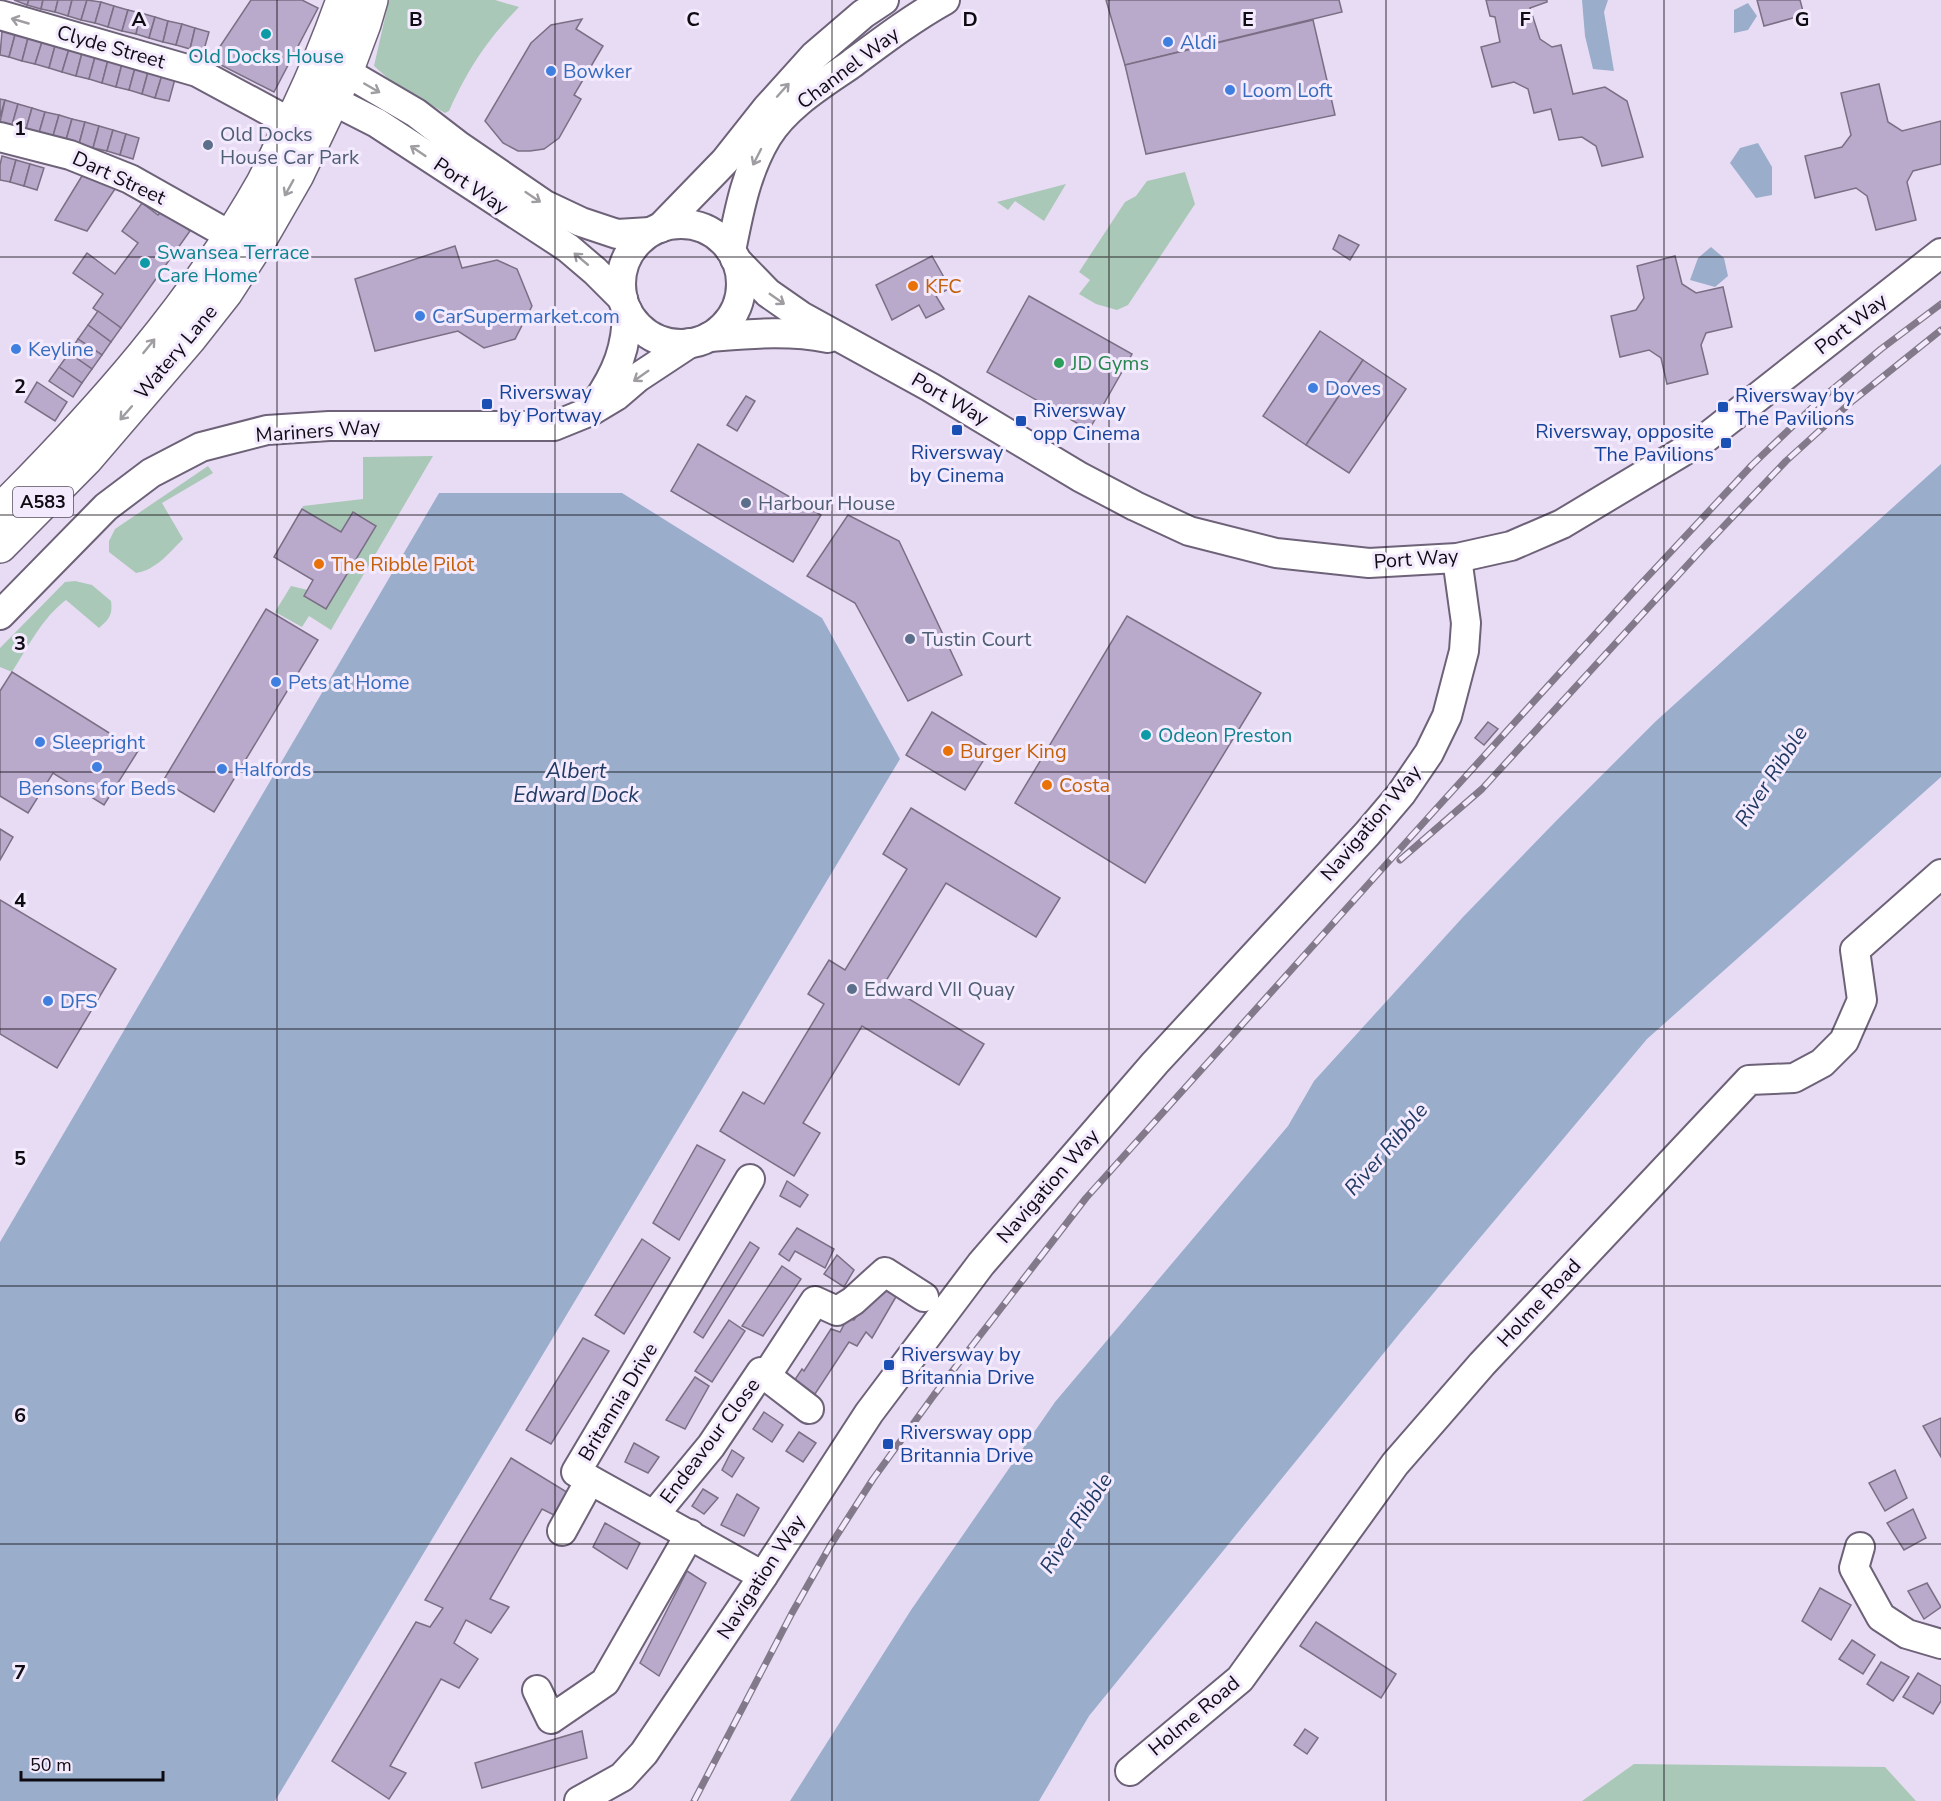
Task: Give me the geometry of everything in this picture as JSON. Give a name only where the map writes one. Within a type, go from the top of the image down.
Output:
[{"type":"highway","name":"Watery Lane","points":[[327,80],[343,0]]},
{"type":"highway","name":"Watery Lane","points":[[0,511],[91,417],[150,345],[231,236],[264,181],[304,130],[327,80],[364,24],[371,0]]},
{"type":"highway","name":"Watery Lane","points":[[0,546],[86,459],[208,315],[259,241],[297,175],[304,130]]},
{"type":"street","name":"Channel Way","points":[[655,230],[725,161],[767,108],[814,56],[863,14],[884,0]]},
{"type":"street","name":"Channel Way","points":[[733,255],[742,197],[753,165],[768,135],[802,99],[892,33],[945,0]]},
{"type":"street","name":"Clyde Street","points":[[0,15],[197,72],[304,130]]},
{"type":"street","name":"Port Way","points":[[327,80],[416,113],[545,205],[581,222],[617,234],[655,230]]},
{"type":"street","name":"Port Way","points":[[327,80],[377,123],[568,248],[625,304]]},
{"type":"street","name":"Dart Street","points":[[0,137],[70,155],[130,179],[231,236]]},
{"type":"street","points":[[591,411],[619,363],[627,333],[621,276],[626,260],[635,245],[655,230],[686,224],[703,228],[718,236],[733,255],[739,268],[741,288],[736,307],[725,324],[699,340],[669,343],[650,336],[637,325],[625,304]]},
{"type":"street","name":"Port Way","points":[[733,255],[768,293],[801,316],[930,387],[1080,477],[1135,506],[1189,531],[1276,553],[1369,563],[1457,558],[1511,546],[1562,524],[1707,437],[1941,254]]},
{"type":"street","name":"Port Way","points":[[699,340],[771,333],[806,334],[851,343]]},
{"type":"street","name":"Mariners Way","points":[[0,615],[106,507],[151,473],[201,447],[267,430],[329,426],[554,426],[591,411],[616,396],[637,378],[699,340]]},
{"type":"street","name":"Navigation Way","points":[[579,1801],[622,1777],[644,1753],[869,1413],[981,1264],[1155,1062],[1367,834],[1401,794],[1429,753],[1447,716],[1464,651],[1466,623],[1457,558]]},
{"type":"street","name":"Holme Road","points":[[1130,1770],[1240,1679],[1395,1464],[1482,1364],[1749,1080],[1794,1078],[1822,1063],[1844,1041],[1862,1000],[1855,950],[1941,874]]},
{"type":"street","name":"Britannia Drive","points":[[750,1179],[576,1472],[763,1576]]},
{"type":"street","name":"Endeavour Close","points":[[766,1376],[815,1301],[837,1311],[853,1301],[885,1272],[924,1297]]},
{"type":"street","name":"Endeavour Close","points":[[654,1515],[711,1446],[761,1372],[809,1410]]},
{"type":"street","points":[[562,1532],[590,1480]]},
{"type":"street","points":[[537,1690],[551,1719],[605,1682],[690,1534]]},
{"type":"street","points":[[1849,1558],[1881,1617],[1906,1634],[1941,1644]]},
{"type":"green space","points":[[389,0],[495,0],[519,7],[497,31],[479,56],[449,111],[445,113],[392,82],[374,66]]},
{"type":"green space","points":[[1185,172],[1195,204],[1128,305],[1117,310],[1096,304],[1079,294],[1090,280],[1079,272],[1125,202],[1136,196],[1147,181]]},
{"type":"green space","points":[[1066,184],[1044,221],[1015,201],[1008,210],[997,202]]},
{"type":"green space","points":[[433,456],[331,630],[309,616],[302,627],[275,612],[291,586],[308,590],[304,596],[326,609],[376,526],[353,512],[341,532],[302,509],[303,506],[363,499],[363,457]]},
{"type":"green space","points":[[208,466],[213,473],[162,503],[183,539],[162,560],[136,573],[109,552],[109,541],[115,529]]},
{"type":"green space","points":[[75,581],[92,585],[111,601],[111,613],[105,622],[99,628],[66,600],[43,624],[12,672],[0,667],[0,648],[65,582]]},
{"type":"green space","points":[[1634,1764],[1885,1767],[1916,1801],[1582,1801]]},
{"type":"water","points":[[1582,0],[1608,0],[1604,12],[1614,71],[1593,69],[1585,36]]},
{"type":"water","points":[[1748,3],[1757,16],[1748,30],[1734,33],[1734,10]]},
{"type":"water","points":[[1758,143],[1772,167],[1772,195],[1756,198],[1730,163],[1740,148]]},
{"type":"water","points":[[1711,247],[1724,258],[1728,276],[1715,287],[1690,280],[1698,258]]},
{"type":"water","name":"River Ribble","points":[[1941,464],[1941,777],[1647,1039],[1400,1333],[1089,1716],[1039,1801],[790,1801],[911,1610],[1055,1402],[1288,1126],[1314,1081],[1463,917],[1656,721]]},
{"type":"water","name":"Albert Edward Dock","points":[[439,493],[622,493],[822,618],[900,759],[275,1801],[0,1801],[0,1242]]},
{"type":"building","points":[[14,0],[29,0],[27,5]]},
{"type":"building","points":[[29,0],[43,0],[41,9],[27,5]]},
{"type":"building","points":[[43,0],[58,0],[55,12],[41,9]]},
{"type":"building","points":[[58,0],[72,0],[68,16],[55,12]]},
{"type":"building","points":[[72,0],[87,0],[81,20],[68,16]]},
{"type":"building","points":[[87,0],[101,2],[95,23],[81,20]]},
{"type":"building","name":"Old Docks House","points":[[251,0],[302,0],[318,8],[274,92],[211,60]]},
{"type":"building","name":"Aldi","points":[[1106,0],[1339,0],[1342,12],[1125,65]]},
{"type":"building","points":[[1486,0],[1547,0],[1547,2],[1530,8],[1540,39],[1552,47],[1561,45],[1573,94],[1605,87],[1627,101],[1643,157],[1602,166],[1596,146],[1582,137],[1559,140],[1551,109],[1534,113],[1528,89],[1514,82],[1492,87],[1481,47],[1500,42],[1495,17],[1490,16]]},
{"type":"building","points":[[1757,0],[1800,0],[1804,15],[1764,26]]},
{"type":"building","points":[[101,2],[114,6],[108,27],[95,23]]},
{"type":"building","points":[[114,6],[128,10],[122,31],[108,27]]},
{"type":"building","points":[[128,10],[141,13],[136,34],[122,31]]},
{"type":"building","points":[[141,13],[155,17],[149,38],[136,34]]},
{"type":"building","points":[[155,17],[168,21],[163,42],[149,38]]},
{"type":"building","name":"Bowker","points":[[582,19],[576,29],[603,46],[574,95],[581,99],[559,138],[544,149],[530,151],[518,151],[503,143],[485,121],[531,43],[551,25]]},
{"type":"building","name":"Loom Loft","points":[[1313,20],[1335,115],[1146,154],[1125,65]]},
{"type":"building","points":[[168,21],[182,24],[176,45],[163,42]]},
{"type":"building","points":[[182,24],[195,28],[190,49],[176,45]]},
{"type":"building","points":[[195,28],[209,32],[203,53],[190,49]]},
{"type":"building","points":[[2,31],[15,35],[9,57],[0,55]]},
{"type":"building","points":[[15,35],[28,38],[22,61],[9,57]]},
{"type":"building","points":[[28,38],[42,42],[35,64],[22,61]]},
{"type":"building","points":[[42,42],[55,46],[49,68],[35,64]]},
{"type":"building","points":[[55,46],[69,49],[62,72],[49,68]]},
{"type":"building","points":[[69,49],[82,53],[76,76],[62,72]]},
{"type":"building","points":[[82,53],[95,57],[89,79],[76,76]]},
{"type":"building","points":[[95,57],[108,60],[102,83],[89,79]]},
{"type":"building","points":[[108,60],[122,64],[116,87],[102,83]]},
{"type":"building","points":[[122,64],[135,68],[129,90],[116,87]]},
{"type":"building","points":[[135,68],[148,72],[142,94],[129,90]]},
{"type":"building","points":[[148,72],[162,75],[155,98],[142,94]]},
{"type":"building","points":[[162,75],[175,79],[169,101],[155,98]]},
{"type":"building","points":[[1879,84],[1888,122],[1902,131],[1941,121],[1941,164],[1913,171],[1907,182],[1916,220],[1876,230],[1867,196],[1856,188],[1815,198],[1805,156],[1842,147],[1851,135],[1841,93]]},
{"type":"building","points":[[0,99],[5,100],[0,117]]},
{"type":"building","points":[[5,100],[18,104],[12,125],[0,122]]},
{"type":"building","points":[[18,104],[32,108],[26,129],[12,125]]},
{"type":"building","points":[[32,108],[45,112],[39,133],[26,129]]},
{"type":"building","points":[[45,112],[59,115],[53,136],[39,133]]},
{"type":"building","points":[[59,115],[72,119],[66,140],[53,136]]},
{"type":"building","points":[[72,119],[85,122],[79,144],[66,140]]},
{"type":"building","points":[[85,122],[99,126],[93,148],[79,144]]},
{"type":"building","points":[[99,126],[113,130],[107,151],[93,148]]},
{"type":"building","points":[[113,130],[126,134],[120,155],[107,151]]},
{"type":"building","points":[[126,134],[139,138],[133,159],[120,155]]},
{"type":"building","points":[[2,156],[16,160],[10,182],[0,180]]},
{"type":"building","points":[[16,160],[30,164],[24,186],[10,182]]},
{"type":"building","points":[[30,164],[44,168],[37,190],[24,186]]},
{"type":"building","points":[[82,176],[117,186],[87,231],[55,220]]},
{"type":"building","name":"Swansea Terrace Care Home","points":[[142,203],[158,215],[162,211],[190,231],[121,328],[93,308],[103,294],[73,273],[87,253],[115,274],[138,243],[122,231]]},
{"type":"building","points":[[1339,235],[1359,245],[1350,260],[1333,249]]},
{"type":"building","points":[[455,246],[462,268],[497,260],[517,269],[532,306],[515,339],[484,348],[458,331],[375,351],[355,279]]},
{"type":"building","name":"KFC","points":[[932,256],[950,288],[936,296],[944,309],[926,318],[919,305],[892,320],[876,285]]},
{"type":"building","points":[[1675,256],[1682,284],[1696,293],[1723,287],[1732,327],[1706,333],[1701,345],[1708,374],[1667,384],[1661,358],[1649,350],[1620,357],[1611,316],[1636,310],[1644,298],[1637,266]]},
{"type":"building","name":"JD Gyms","points":[[1029,296],[1132,354],[1089,430],[987,372]]},
{"type":"building","points":[[98,311],[121,328],[111,342],[88,325]]},
{"type":"building","points":[[88,325],[111,342],[102,355],[78,339]]},
{"type":"building","name":"Doves","points":[[1320,331],[1363,360],[1306,445],[1263,416]]},
{"type":"building","points":[[78,339],[102,355],[92,369],[69,353]]},
{"type":"building","points":[[69,353],[92,369],[82,383],[59,367]]},
{"type":"building","points":[[1363,360],[1406,389],[1349,473],[1306,445]]},
{"type":"building","points":[[59,367],[82,383],[73,397],[49,381]]},
{"type":"building","points":[[37,382],[67,402],[55,421],[25,402]]},
{"type":"building","points":[[746,396],[755,401],[737,431],[727,425]]},
{"type":"building","name":"Harbour House","points":[[698,444],[821,515],[793,562],[671,491]]},
{"type":"building","name":"The Ribble Pilot","points":[[302,509],[341,532],[353,512],[376,526],[326,609],[304,596],[313,580],[274,557]]},
{"type":"building","name":"Tustin Court","points":[[848,515],[899,541],[962,675],[908,701],[855,603],[807,576]]},
{"type":"building","points":[[266,609],[318,640],[214,812],[163,781]]},
{"type":"building","name":"Odeon Preston","points":[[1127,616],[1261,693],[1145,883],[1015,803]]},
{"type":"building","points":[[12,672],[138,751],[104,805],[53,773],[28,813],[0,796],[0,691]]},
{"type":"building","name":"Burger King","points":[[932,712],[991,748],[965,790],[906,755]]},
{"type":"building","points":[[1488,722],[1498,729],[1484,745],[1475,738]]},
{"type":"building","name":"Edward VII Quay","points":[[911,808],[1060,898],[1036,937],[946,883],[884,984],[984,1044],[959,1085],[862,1026],[803,1123],[820,1133],[794,1176],[720,1131],[743,1092],[764,1104],[824,1004],[808,994],[829,960],[845,970],[907,869],[883,854]]},
{"type":"building","points":[[0,829],[13,837],[0,860]]},
{"type":"building","name":"DFS","points":[[0,900],[116,969],[57,1068],[0,1034]]},
{"type":"building","points":[[697,1145],[725,1160],[679,1240],[653,1223]]},
{"type":"building","points":[[787,1181],[808,1195],[800,1207],[780,1196]]},
{"type":"building","points":[[797,1228],[834,1249],[825,1268],[795,1251],[789,1261],[779,1254]]},
{"type":"building","points":[[642,1239],[670,1258],[624,1334],[595,1315]]},
{"type":"building","points":[[750,1242],[759,1248],[703,1338],[694,1332]]},
{"type":"building","points":[[837,1255],[854,1270],[844,1287],[824,1274]]},
{"type":"building","points":[[782,1266],[801,1279],[763,1336],[742,1326]]},
{"type":"building","points":[[880,1288],[897,1295],[872,1338],[866,1332],[857,1346],[849,1342],[815,1394],[794,1381],[802,1369],[804,1371],[831,1329],[840,1332],[847,1319],[854,1320],[867,1301]]},
{"type":"building","points":[[729,1320],[745,1331],[712,1382],[695,1371]]},
{"type":"building","points":[[583,1338],[609,1351],[551,1444],[526,1430]]},
{"type":"building","points":[[695,1377],[709,1386],[685,1429],[666,1420]]},
{"type":"building","points":[[764,1412],[783,1425],[772,1442],[753,1429]]},
{"type":"building","points":[[1941,1418],[1941,1457],[1923,1426]]},
{"type":"building","points":[[799,1432],[816,1443],[803,1462],[786,1451]]},
{"type":"building","points":[[634,1443],[659,1457],[648,1473],[625,1462]]},
{"type":"building","points":[[732,1450],[744,1458],[732,1477],[722,1470]]},
{"type":"building","points":[[511,1458],[570,1494],[558,1517],[542,1509],[490,1599],[509,1607],[491,1633],[466,1620],[454,1643],[478,1659],[459,1688],[441,1679],[390,1766],[406,1773],[389,1799],[332,1761],[416,1622],[430,1627],[443,1608],[425,1600]]},
{"type":"building","points":[[1895,1470],[1907,1498],[1885,1511],[1869,1483]]},
{"type":"building","points":[[703,1489],[718,1498],[704,1514],[692,1506]]},
{"type":"building","points":[[737,1494],[759,1508],[744,1536],[721,1525]]},
{"type":"building","points":[[1913,1509],[1926,1538],[1904,1550],[1887,1523]]},
{"type":"building","points":[[605,1523],[640,1543],[627,1569],[593,1547]]},
{"type":"building","points":[[687,1571],[706,1583],[659,1676],[640,1663]]},
{"type":"building","points":[[1927,1583],[1941,1607],[1924,1619],[1908,1591]]},
{"type":"building","points":[[1820,1588],[1851,1605],[1831,1640],[1802,1621]]},
{"type":"building","points":[[1316,1622],[1396,1674],[1381,1698],[1300,1646]]},
{"type":"building","points":[[1852,1640],[1875,1655],[1863,1674],[1839,1659]]},
{"type":"building","points":[[1881,1662],[1909,1677],[1893,1701],[1867,1684]]},
{"type":"building","points":[[1918,1673],[1941,1686],[1941,1701],[1933,1714],[1903,1697]]},
{"type":"building","points":[[1305,1729],[1318,1738],[1307,1754],[1294,1745]]},
{"type":"building","points":[[582,1731],[587,1758],[482,1788],[475,1763]]},
{"type":"railway","points":[[694,1801],[792,1613],[830,1546],[873,1479],[934,1395],[1086,1198],[1435,810],[1752,465],[1821,399],[1881,349],[1941,304]]},
{"type":"railway","points":[[1400,860],[1482,789],[1786,461],[1850,403],[1941,330]]},
{"type":"place","name":"Old Docks House","points":[[266,34]]},
{"type":"place","name":"Aldi","points":[[1168,42]]},
{"type":"place","name":"Bowker","points":[[551,71]]},
{"type":"place","name":"Loom Loft","points":[[1230,90]]},
{"type":"place","name":"Old Docks House Car Park","points":[[208,145]]},
{"type":"place","name":"Swansea Terrace Care Home","points":[[145,263]]},
{"type":"place","name":"KFC","points":[[913,286]]},
{"type":"place","name":"CarSupermarket.com","points":[[420,316]]},
{"type":"place","name":"Keyline","points":[[16,349]]},
{"type":"place","name":"JD Gyms","points":[[1059,363]]},
{"type":"place","name":"Doves","points":[[1313,388]]},
{"type":"place","name":"Riversway by Portway","points":[[487,404]]},
{"type":"place","name":"Riversway by The Pavilions","points":[[1723,407]]},
{"type":"place","name":"Riversway opp Cinema","points":[[1021,421]]},
{"type":"place","name":"Riversway by Cinema","points":[[957,430]]},
{"type":"place","name":"Riversway, opposite The Pavilions","points":[[1726,443]]},
{"type":"place","name":"Harbour House","points":[[746,503]]},
{"type":"place","name":"The Ribble Pilot","points":[[319,564]]},
{"type":"place","name":"Tustin Court","points":[[910,639]]},
{"type":"place","name":"Pets at Home","points":[[276,682]]},
{"type":"place","name":"Odeon Preston","points":[[1146,735]]},
{"type":"place","name":"Sleepright","points":[[40,742]]},
{"type":"place","name":"Burger King","points":[[948,751]]},
{"type":"place","name":"Bensons for Beds","points":[[97,767]]},
{"type":"place","name":"Halfords","points":[[222,769]]},
{"type":"place","name":"Costa","points":[[1047,785]]},
{"type":"place","name":"Edward VII Quay","points":[[852,989]]},
{"type":"place","name":"DFS","points":[[48,1001]]},
{"type":"place","name":"Riversway by Britannia Drive","points":[[889,1365]]},
{"type":"place","name":"Riversway opp Britannia Drive","points":[[888,1444]]}]
